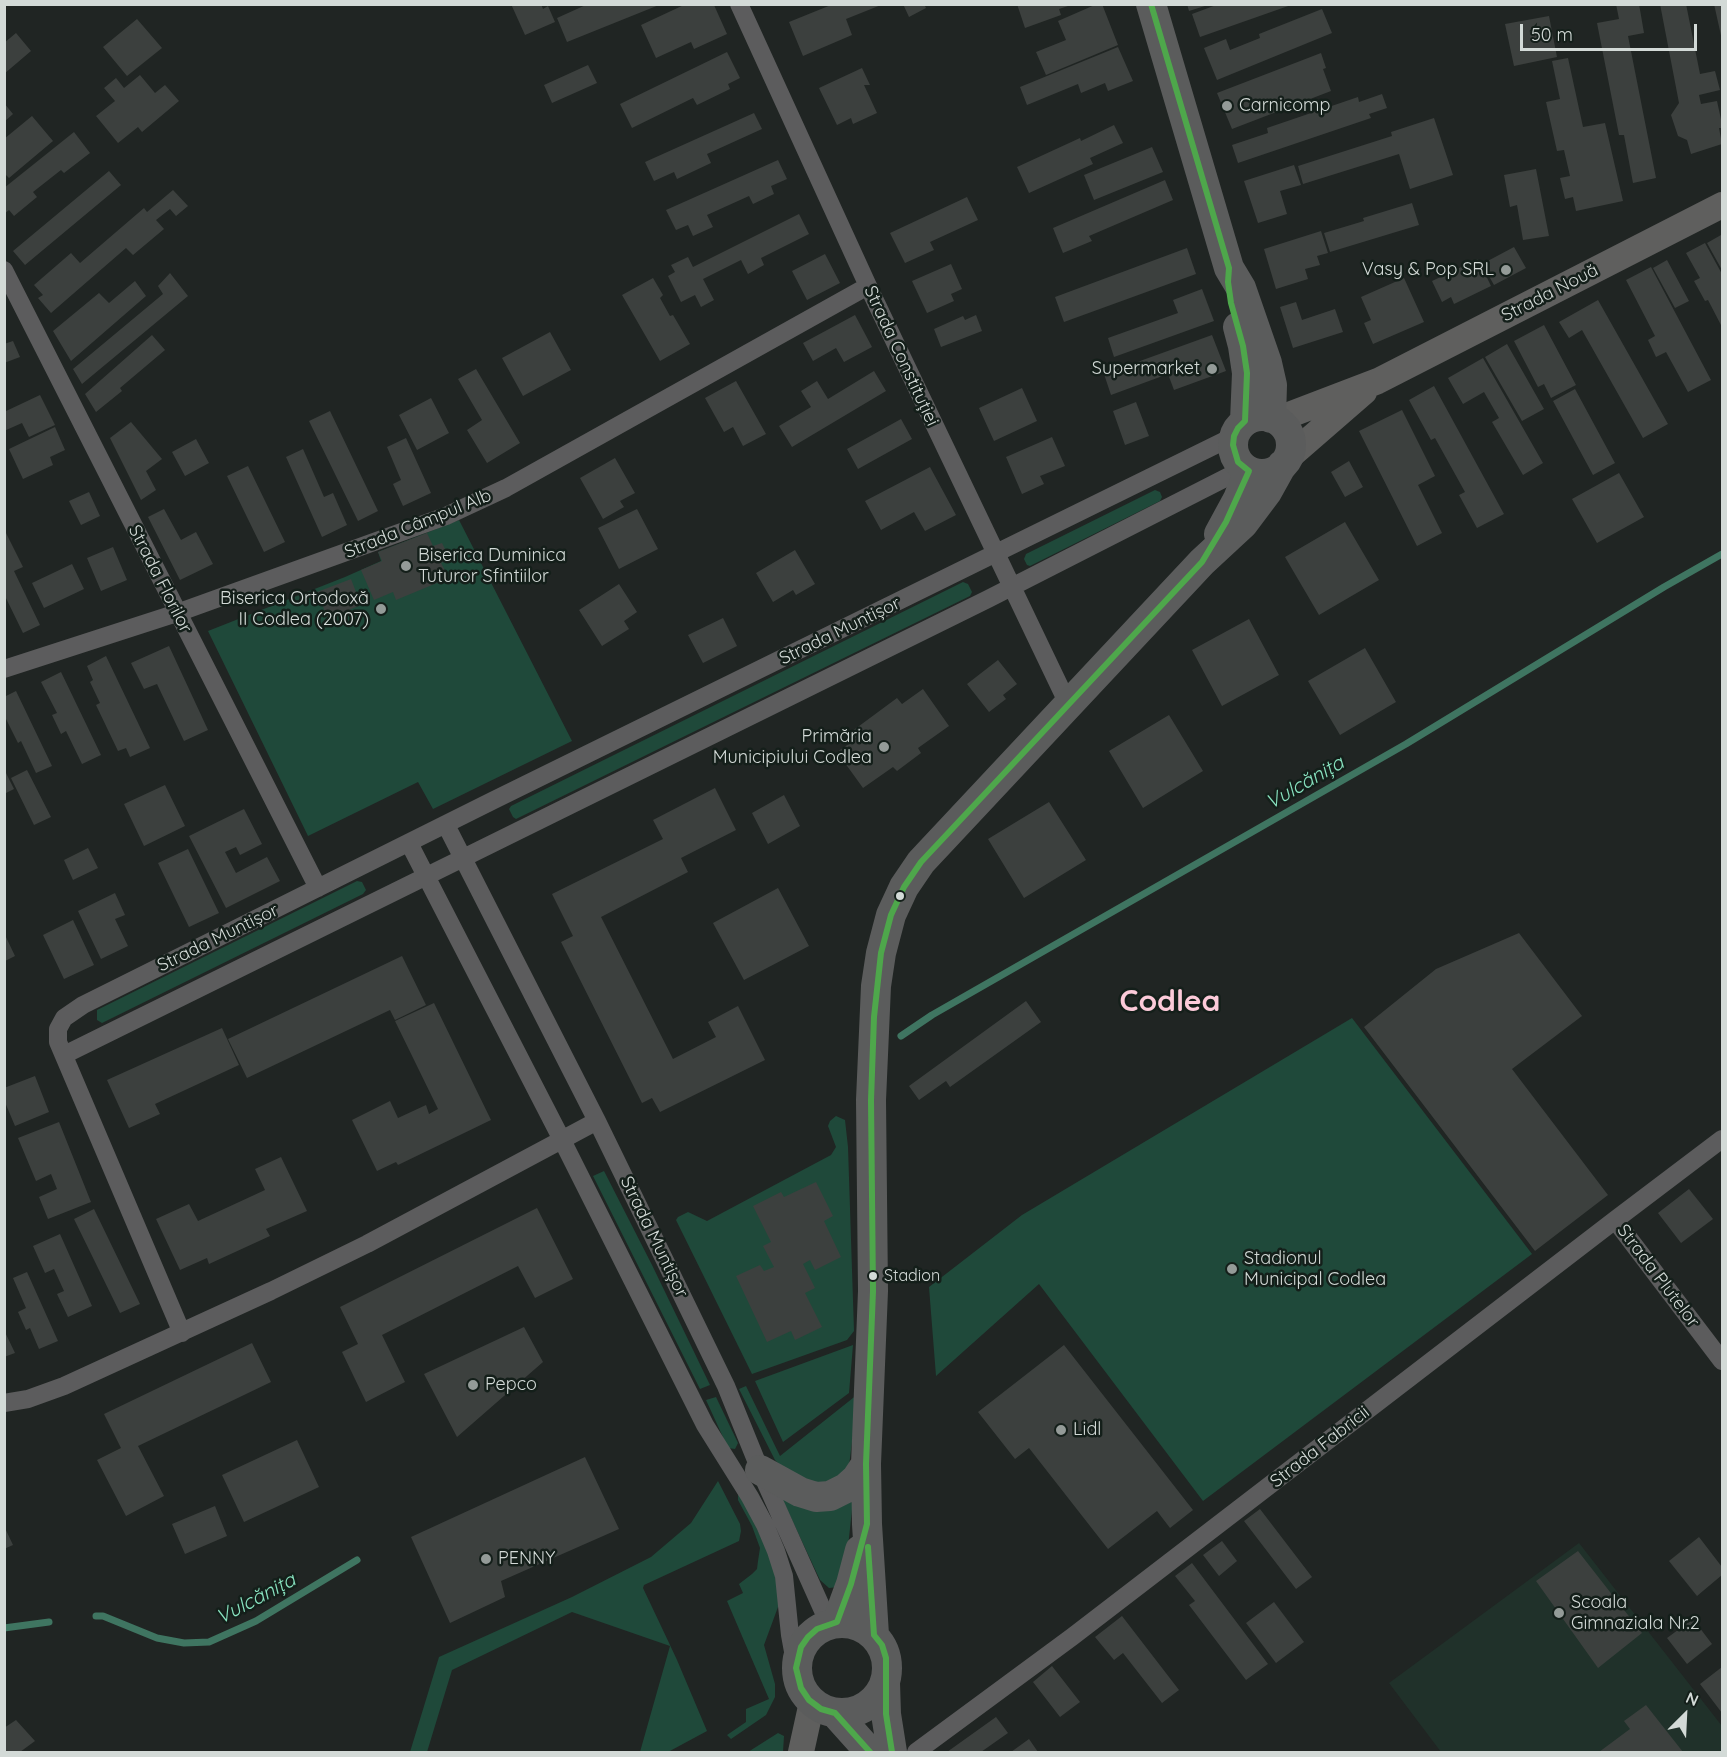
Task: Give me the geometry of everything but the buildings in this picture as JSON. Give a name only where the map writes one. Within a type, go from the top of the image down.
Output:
[{"type":"highway","points":[[1151,4],[1229,268],[1241,288],[1267,363],[1272,385],[1257,424],[1234,454],[1238,462],[1247,469],[1266,474],[1285,462]]},
{"type":"highway","points":[[874,1635],[867,1524],[866,1464],[873,1281],[871,1100],[876,986],[891,915],[904,887],[921,862],[1202,562],[1254,511],[1285,462],[1290,449],[1288,432],[1257,424]]},
{"type":"highway","points":[[1202,562],[1226,522],[1247,469]]},
{"type":"highway","points":[[760,1470],[800,1492],[816,1497],[830,1496],[846,1488],[856,1479],[866,1464]]},
{"type":"highway","points":[[833,1623],[851,1584],[867,1524]]},
{"type":"highway","points":[[825,1709],[851,1713],[865,1707],[877,1697],[885,1683],[888,1671],[882,1645],[874,1635],[862,1627],[850,1623],[833,1623],[808,1637],[801,1647],[796,1668],[801,1688],[870,1752]]},
{"type":"highway","points":[[885,1683],[886,1714],[892,1752]]},
{"type":"main road","name":"Strada Nouă","points":[[1257,424],[1378,381],[1722,205]]},
{"type":"main road","name":"Strada Nouă","points":[[1285,462],[1378,381]]},
{"type":"main road","points":[[803,1752],[825,1709]]},
{"type":"street","name":"Strada Constituției","points":[[739,4],[868,286],[1069,705]]},
{"type":"street","name":"Strada Florilor","points":[[4,270],[318,888]]},
{"type":"street","name":"Strada Câmpul Alb","points":[[4,669],[177,613],[446,516],[507,488],[868,286]]},
{"type":"street","name":"Strada Muntișor","points":[[182,1333],[58,1042],[58,1029],[64,1017],[318,888],[1257,424]]},
{"type":"street","name":"Strada Muntișor","points":[[63,1055],[1247,469]]},
{"type":"street","name":"Strada Muntișor","points":[[446,825],[597,1121],[726,1386],[760,1470],[833,1623]]},
{"type":"street","name":"Strada Muntișor","points":[[409,843],[705,1425],[750,1497],[777,1551],[784,1576],[796,1668]]},
{"type":"street","points":[[4,1403],[28,1399],[64,1386],[182,1333],[367,1244],[597,1121]]},
{"type":"street","name":"Strada Fabricii","points":[[916,1752],[1072,1637],[1722,1139]]},
{"type":"street","name":"Strada Plutelor","points":[[1615,1220],[1722,1361]]},
{"type":"shaded area","name":"Scoala Gimnaziala Nr.2","points":[[1579,1543],[1722,1726],[1722,1752],[1441,1752],[1389,1683]]},
{"type":"green space","points":[[1155,490],[1160,492],[1162,497],[1160,501],[1030,566],[1027,565],[1024,559],[1026,554]]},
{"type":"green space","points":[[459,520],[572,741],[433,809],[418,782],[308,836],[208,631],[345,577],[381,561],[378,552]]},
{"type":"green space","points":[[963,582],[968,584],[972,592],[970,596],[516,819],[513,817],[509,809],[511,806]]},
{"type":"green space","points":[[357,881],[362,882],[366,890],[363,894],[102,1023],[97,1020],[97,1010]]},
{"type":"green space","name":"Stadionul Municipal Codlea","points":[[1352,1018],[1532,1254],[1203,1501],[1039,1284],[936,1376],[929,1287],[1022,1215]]},
{"type":"green space","points":[[836,1116],[845,1120],[848,1147],[854,1331],[847,1340],[752,1374],[676,1220],[688,1212],[707,1221],[831,1155],[836,1147],[828,1126]]},
{"type":"green space","points":[[604,1171],[710,1385],[700,1389],[593,1176]]},
{"type":"green space","points":[[853,1345],[849,1393],[783,1442],[755,1381]]},
{"type":"green space","points":[[746,1386],[780,1456],[858,1394],[849,1466],[833,1486],[790,1476],[775,1460],[739,1389]]},
{"type":"green space","points":[[716,1397],[738,1443],[735,1449],[728,1448],[706,1400]]},
{"type":"green space","points":[[718,1481],[740,1524],[739,1541],[644,1585],[643,1588],[677,1660],[707,1731],[668,1752],[640,1752],[670,1646],[572,1612],[452,1670],[427,1752],[410,1752],[439,1657],[572,1597],[651,1557],[691,1523]]},
{"type":"green space","points":[[738,1488],[778,1574],[779,1592],[778,1607],[764,1645],[775,1684],[775,1697],[766,1715],[731,1739],[727,1735],[746,1722],[746,1709],[769,1699],[727,1601],[743,1593],[739,1584],[757,1569],[760,1548],[752,1526],[738,1500]]},
{"type":"green space","points":[[778,1490],[854,1491],[845,1575],[838,1587],[829,1588],[820,1580]]},
{"type":"green space","points":[[778,1733],[784,1736],[783,1752],[748,1752]]},
{"type":"waterway","name":"Vulcănița","points":[[901,1036],[932,1015],[1406,744],[1722,554]]},
{"type":"waterway","name":"Vulcănița","points":[[96,1616],[103,1616],[157,1638],[184,1643],[209,1642],[256,1621],[357,1560]]},
{"type":"waterway","name":"Vulcănița","points":[[4,1628],[49,1622]]},
{"type":"transit line","points":[[870,1752],[835,1713],[821,1709],[809,1700],[801,1688],[796,1668],[801,1647],[808,1637],[817,1629],[837,1622],[851,1584],[867,1524],[866,1464],[873,1291],[871,1100],[874,1017],[881,953],[891,915],[904,887],[921,862],[1202,562],[1226,522],[1249,471],[1238,462],[1233,445],[1234,436],[1245,421],[1247,373],[1243,346],[1231,303],[1229,268],[1151,4]]},
{"type":"transit line","points":[[868,1547],[874,1635],[882,1645],[886,1658],[886,1714],[892,1752]]},
{"type":"place","name":"Carnicomp","points":[[1227,106]]},
{"type":"place","name":"Vasy & Pop SRL","points":[[1506,270]]},
{"type":"place","name":"Supermarket","points":[[1212,369]]},
{"type":"place","name":"Biserica Duminica Tuturor Sfintiilor","points":[[406,566]]},
{"type":"place","name":"Biserica Ortodoxă II Codlea (2007)","points":[[381,609]]},
{"type":"place","name":"Primăria Municipiului Codlea","points":[[884,747]]},
{"type":"place","name":"Stadionul Municipal Codlea","points":[[1232,1269]]},
{"type":"place","name":"Stadion","points":[[873,1276]]},
{"type":"place","name":"Pepco","points":[[473,1385]]},
{"type":"place","name":"Lidl","points":[[1061,1430]]},
{"type":"place","name":"PENNY","points":[[486,1559]]},
{"type":"place","name":"Scoala Gimnaziala Nr.2","points":[[1559,1613]]},
{"type":"district","name":"Codlea","points":[[1170,1002]]}]
